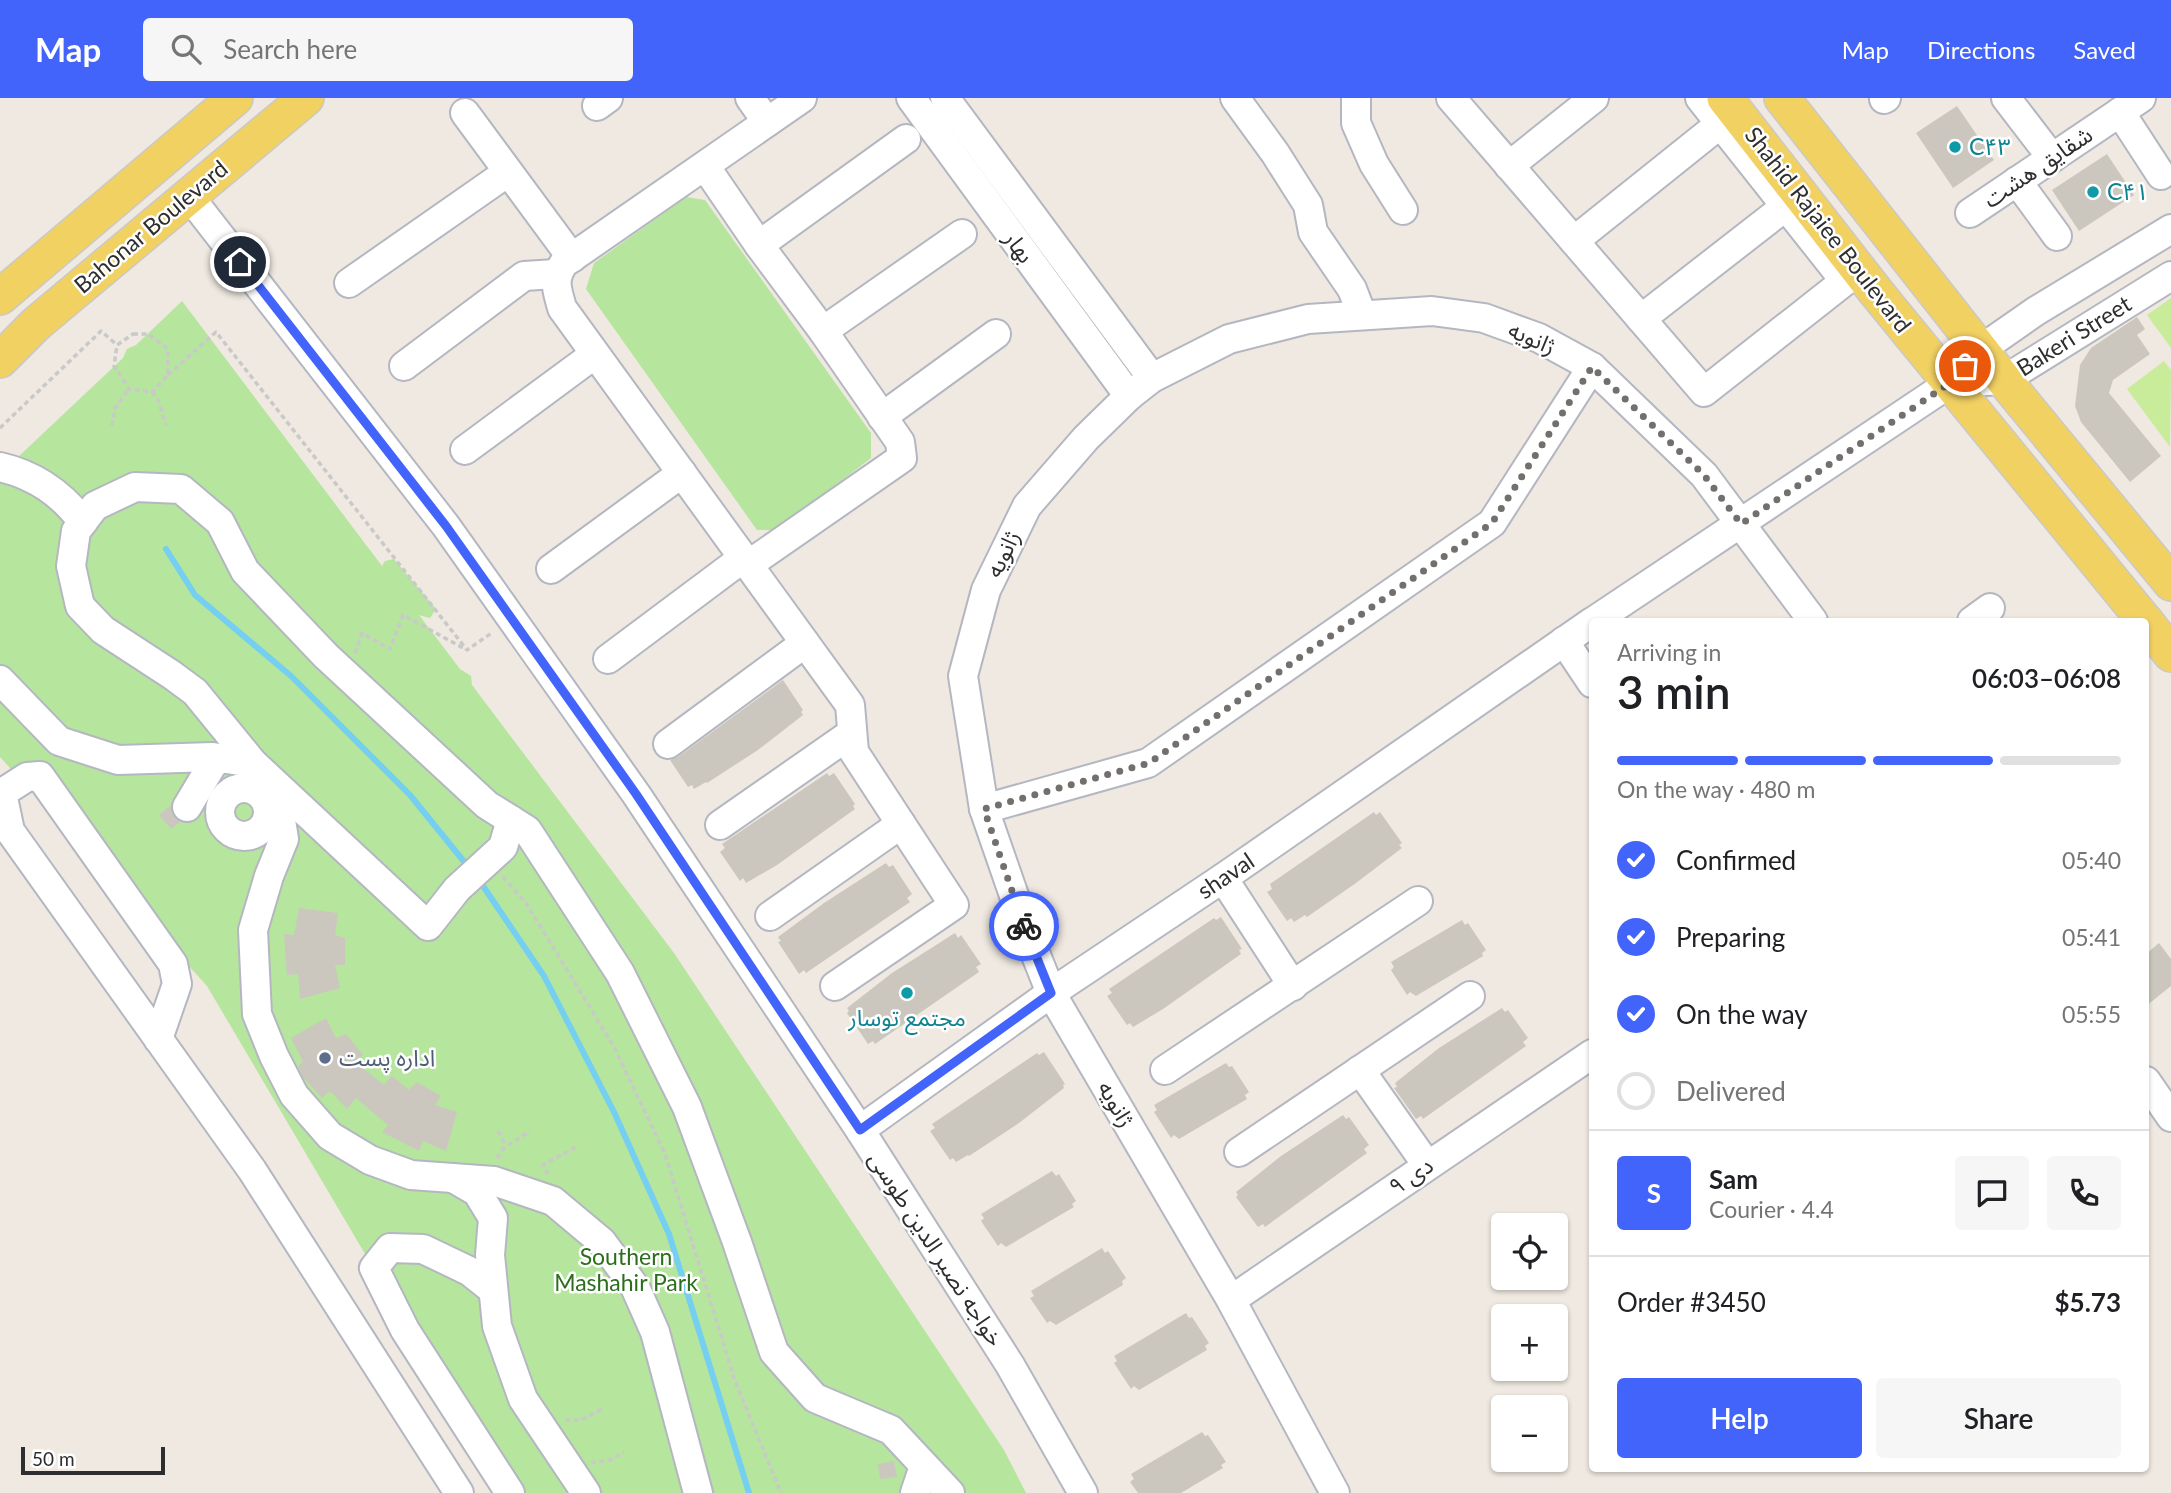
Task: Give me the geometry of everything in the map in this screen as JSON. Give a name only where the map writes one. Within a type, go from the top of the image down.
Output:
[{"type":"main road","name":"Bahonar Boulevard","points":[[0,297],[235,98]]},
{"type":"main road","name":"Bahonar Boulevard","points":[[0,360],[36,324],[306,98]]},
{"type":"main road","name":"Shahid Rajaiee Boulevard","points":[[1782,98],[2004,380],[2171,583]]},
{"type":"main road","name":"Shahid Rajaiee Boulevard","points":[[1723,111],[2142,618]]},
{"type":"main road","name":"Shahid Rajaiee Boulevard","points":[[2149,627],[2171,653]]},
{"type":"street","points":[[750,98],[767,122]]},
{"type":"street","points":[[404,366],[524,276],[564,266],[802,98]]},
{"type":"street","name":"بهار","points":[[911,98],[1129,396]]},
{"type":"street","name":"بهار","points":[[945,98],[1152,379]]},
{"type":"street","points":[[1235,98],[1308,205],[1313,232],[1352,289],[1362,315]]},
{"type":"street","points":[[1356,98],[1356,123],[1374,164],[1403,210]]},
{"type":"street","points":[[1451,98],[1704,392],[1845,281],[1786,206],[1723,111],[1700,98]]},
{"type":"street","points":[[1509,166],[1594,98]]},
{"type":"street","points":[[2006,98],[2052,158]]},
{"type":"street","points":[[2130,105],[2161,175]]},
{"type":"street","name":"شقایق هشت","points":[[1970,212],[2130,105]]},
{"type":"street","points":[[1574,241],[1723,111]]},
{"type":"street","points":[[465,113],[509,172],[564,266],[562,308],[850,705],[854,752],[954,905],[835,986]]},
{"type":"street","points":[[759,245],[906,139]]},
{"type":"street","points":[[608,659],[745,561],[902,457],[900,442],[705,166]]},
{"type":"street","points":[[349,282],[509,172]]},
{"type":"street","points":[[2017,181],[2057,236]]},
{"type":"street","name":"خواجه نصیر الدین طوسی","points":[[189,196],[446,526],[636,794],[860,1130],[1010,1365],[1083,1493]]},
{"type":"street","points":[[1641,319],[1786,206]]},
{"type":"street","name":"Bakeri Street","points":[[1950,383],[1980,350],[2036,311],[2171,229]]},
{"type":"street","points":[[823,331],[962,234]]},
{"type":"street","name":"Bakeri Street","points":[[1950,383],[2004,380],[2171,276]]},
{"type":"street","name":"ژانویه","points":[[1335,1493],[1231,1300],[1051,993],[984,809],[963,676],[986,590],[1027,506],[1086,438],[1129,396],[1152,379],[1228,339],[1308,319],[1432,311],[1484,318],[1539,338],[1592,367],[1704,475],[1810,618]]},
{"type":"street","points":[[883,417],[996,334]]},
{"type":"street","points":[[465,450],[595,354]]},
{"type":"street","points":[[984,809],[1149,763],[1492,523],[1592,367]]},
{"type":"street","name":"shaval","points":[[1599,618],[1950,383]]},
{"type":"street","points":[[0,467],[24,473],[50,488],[71,506],[83,522]]},
{"type":"street","points":[[551,569],[681,473]]},
{"type":"street","points":[[511,820],[503,847],[457,889],[428,926],[253,763],[195,692],[103,630],[80,606],[71,566],[76,531],[95,506],[135,487],[181,489],[220,522],[245,571],[346,676],[486,805],[511,820],[527,830],[620,973],[687,1107],[774,1352],[814,1398],[891,1430],[950,1493]]},
{"type":"street","name":"shaval","points":[[860,1130],[1051,993],[1223,878],[1589,625]]},
{"type":"street","points":[[1564,641],[1589,678]]},
{"type":"street","points":[[668,744],[805,643]]},
{"type":"street","points":[[0,680],[59,741],[118,760],[219,758],[253,763]]},
{"type":"street","points":[[720,825],[852,733]]},
{"type":"street","points":[[187,807],[219,758]]},
{"type":"street","points":[[253,763],[270,800],[278,802],[284,839],[269,876],[253,930],[257,1014],[294,1095],[330,1136],[370,1160],[411,1175],[494,1181],[553,1201],[602,1242],[635,1287],[655,1332],[698,1493]]},
{"type":"street","points":[[158,1039],[177,984],[173,964],[40,776],[27,777],[2,793],[5,825],[158,1039],[252,1170],[460,1493]]},
{"type":"street","points":[[771,916],[901,824]]},
{"type":"street","points":[[1223,878],[1293,986]]},
{"type":"street","points":[[1165,1070],[1418,901]]},
{"type":"street","points":[[1239,1152],[1471,996]]},
{"type":"street","name":"۹ دی","points":[[1231,1300],[1589,1056]]},
{"type":"street","points":[[1360,1070],[1427,1165]]},
{"type":"street","points":[[2149,1085],[2171,1117]]},
{"type":"street","points":[[453,1178],[477,1192],[493,1218],[489,1255],[497,1326],[523,1399],[586,1493]]},
{"type":"street","points":[[493,1290],[469,1271],[423,1249],[390,1248],[374,1268],[397,1316],[510,1493]]},
{"type":"street","points":[[345,1314],[355,1308],[378,1310],[397,1316]]},
{"type":"street","points":[[915,1493],[924,1466]]},
{"type":"path","points":[[0,428],[101,331],[117,345]]},
{"type":"path","points":[[152,392],[216,332],[467,650]]},
{"type":"path","points":[[166,425],[158,400],[152,392],[129,389],[114,366],[117,345],[133,334],[148,334],[168,349],[168,375]]},
{"type":"path","points":[[113,426],[115,408],[129,389]]},
{"type":"path","points":[[346,676],[362,633],[390,649],[403,615],[467,650]]},
{"type":"path","points":[[467,650],[511,619]]},
{"type":"path","points":[[486,862],[526,903],[614,1047],[665,1154],[736,1381],[781,1493]]},
{"type":"path","points":[[498,1131],[506,1146]]},
{"type":"path","points":[[481,1180],[506,1146],[530,1131]]},
{"type":"path","points":[[540,1197],[551,1178],[543,1165],[576,1147]]},
{"type":"path","points":[[532,1413],[547,1419],[581,1420],[604,1408]]},
{"type":"green space","points":[[686,197],[705,200],[871,433],[871,458],[778,530],[757,530],[586,289],[594,263]]},
{"type":"green space","points":[[2171,298],[2171,348],[2147,315]]},
{"type":"green space","name":"Southern Mashahir Park","points":[[182,301],[382,566],[385,561],[394,559],[436,609],[430,618],[419,615],[460,669],[471,676],[472,685],[674,953],[1004,1450],[1026,1493],[506,1493],[207,986],[0,757],[0,474],[123,358],[127,349],[136,345]]},
{"type":"green space","points":[[2164,361],[2171,370],[2170,447],[2127,389]]},
{"type":"building","name":"C۴۳","points":[[1957,106],[1994,160],[1953,188],[1916,133]]},
{"type":"building","name":"C۴۱","points":[[2107,154],[2134,195],[2079,231],[2052,190]]},
{"type":"building","points":[[2137,317],[2145,329],[2137,335],[2150,354],[2113,380],[2109,393],[2161,456],[2130,482],[2081,422],[2075,406],[2080,365],[2091,348]]},
{"type":"building","points":[[783,680],[803,710],[803,715],[758,750],[707,783],[694,789],[692,785],[688,787],[670,760],[678,757]]},
{"type":"building","points":[[827,773],[829,776],[834,773],[855,804],[855,809],[777,865],[746,883],[743,878],[740,881],[720,852],[725,848],[722,844]]},
{"type":"building","points":[[171,805],[172,814],[180,822],[171,829],[159,815]]},
{"type":"building","points":[[1374,812],[1376,815],[1380,812],[1402,843],[1399,845],[1402,848],[1307,917],[1305,915],[1294,922],[1291,918],[1287,921],[1267,892],[1272,889],[1270,884]]},
{"type":"building","name":"مجتمع توسار","points":[[886,863],[889,867],[893,865],[912,894],[907,898],[910,902],[806,973],[804,970],[799,974],[778,942],[781,941],[778,937]]},
{"type":"building","points":[[299,908],[338,913],[335,935],[345,938],[345,965],[335,965],[340,988],[300,999],[298,974],[287,975],[284,934],[294,935]]},
{"type":"building","points":[[1221,917],[1242,949],[1239,950],[1241,954],[1163,1009],[1133,1027],[1130,1023],[1127,1025],[1107,996],[1112,993],[1109,989],[1214,918],[1216,920]]},
{"type":"building","points":[[1462,920],[1465,925],[1468,923],[1486,950],[1482,953],[1483,956],[1416,996],[1410,992],[1407,995],[1391,970],[1394,967],[1391,962]]},
{"type":"building","name":"مجتمع توسار","points":[[955,933],[958,938],[961,935],[981,964],[976,967],[979,972],[875,1044],[873,1041],[868,1044],[847,1013],[847,1008],[892,973]]},
{"type":"building","points":[[2159,943],[2171,959],[2171,986],[2149,1004],[2149,951]]},
{"type":"building","points":[[1502,1008],[1505,1012],[1508,1010],[1528,1038],[1523,1042],[1526,1046],[1423,1119],[1421,1116],[1416,1119],[1394,1088],[1397,1087],[1395,1083],[1439,1048]]},
{"type":"building","points":[[326,1018],[336,1038],[346,1034],[363,1055],[354,1061],[384,1085],[392,1076],[409,1090],[417,1082],[441,1096],[435,1105],[457,1112],[446,1151],[423,1141],[419,1151],[382,1132],[388,1125],[356,1098],[347,1109],[330,1091],[322,1098],[303,1077],[298,1066],[303,1062],[291,1038]]},
{"type":"building","name":"مجتمع توسار","points":[[1044,1052],[1065,1084],[1064,1088],[1019,1123],[969,1156],[956,1162],[953,1158],[950,1160],[930,1131],[935,1128],[932,1124],[1037,1053],[1039,1055]]},
{"type":"building","points":[[1226,1063],[1229,1067],[1232,1066],[1249,1092],[1245,1095],[1247,1099],[1179,1139],[1174,1135],[1171,1138],[1154,1112],[1157,1110],[1154,1105]]},
{"type":"building","points":[[1343,1115],[1346,1119],[1349,1117],[1369,1145],[1364,1149],[1367,1153],[1265,1227],[1263,1224],[1258,1227],[1236,1197],[1236,1192],[1281,1156]]},
{"type":"building","points":[[1052,1171],[1056,1176],[1059,1174],[1076,1201],[1072,1204],[1074,1207],[1006,1247],[1001,1243],[998,1246],[981,1221],[984,1218],[981,1214]]},
{"type":"building","points":[[1102,1248],[1105,1253],[1108,1251],[1126,1278],[1122,1281],[1123,1285],[1056,1325],[1050,1321],[1047,1323],[1030,1298],[1034,1296],[1031,1291]]},
{"type":"building","points":[[1186,1313],[1189,1318],[1192,1317],[1209,1343],[1205,1346],[1207,1350],[1139,1390],[1134,1386],[1131,1389],[1114,1363],[1117,1361],[1114,1356]]},
{"type":"building","points":[[1202,1432],[1205,1436],[1208,1435],[1226,1462],[1221,1465],[1223,1468],[1181,1493],[1138,1493],[1130,1482],[1134,1479],[1131,1474]]},
{"type":"building","points":[[894,1461],[897,1477],[880,1479],[878,1464]]},
{"type":"waterway","points":[[166,549],[195,595],[291,676],[410,795],[470,869]]},
{"type":"waterway","points":[[479,880],[544,976],[614,1112],[669,1234],[749,1493]]},
{"type":"way so far","points":[[1024,926],[984,809],[1149,763],[1492,523],[1592,367],[1704,475],[1741,524],[1950,383],[1965,366]]},
{"type":"place","name":"C۴۳","points":[[1955,147]]},
{"type":"place","name":"C۴۱","points":[[2093,192]]},
{"type":"place","name":"مجتمع توسار","points":[[907,993]]},
{"type":"place","name":"اداره پست","points":[[325,1058]]},
{"type":"route","points":[[240,262],[446,526],[636,794],[860,1130],[1051,993],[1024,926]]}]
